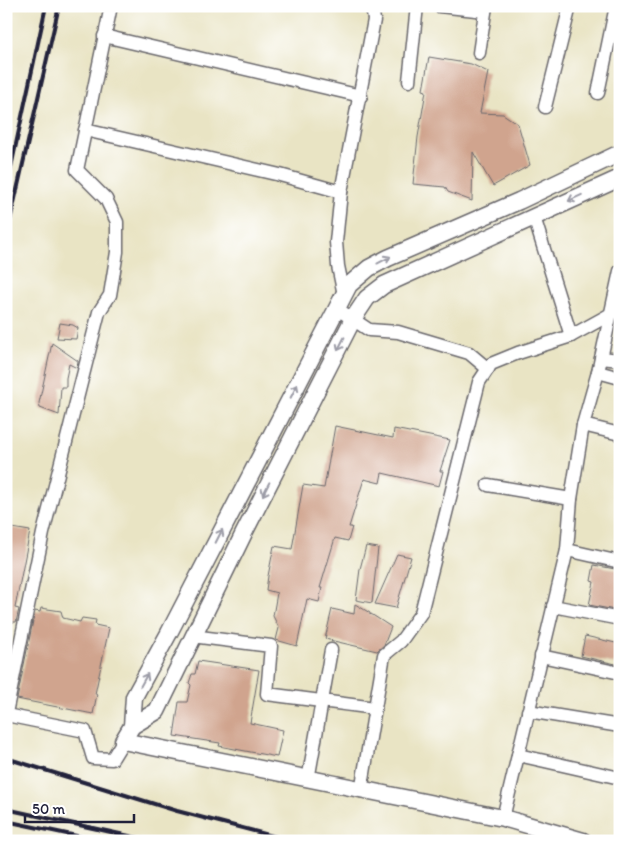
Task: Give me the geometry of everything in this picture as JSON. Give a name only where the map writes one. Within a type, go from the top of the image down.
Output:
[{"type":"street","points":[[111,6],[77,170],[106,199],[117,222],[117,252],[110,295],[99,312],[43,533],[6,714],[85,731],[93,758],[112,759],[132,726],[134,697],[349,285],[358,276],[388,258],[519,201],[620,153]]},
{"type":"street","points":[[372,6],[374,20],[341,192],[336,242],[340,301],[354,319],[369,330],[398,332],[469,353],[488,369]]},
{"type":"street","points":[[409,81],[417,6]]},
{"type":"street","points":[[439,6],[486,8],[479,53]]},
{"type":"street","points":[[545,107],[570,6]]},
{"type":"street","points":[[598,93],[616,6]]},
{"type":"street","points":[[104,36],[360,96]]},
{"type":"street","points":[[85,130],[280,175],[341,192]]},
{"type":"street","points":[[132,726],[157,711],[192,636],[366,298],[384,285],[620,178]]},
{"type":"street","points":[[534,217],[571,336]]},
{"type":"street","points":[[503,818],[567,550],[571,499],[583,425],[598,372],[620,271]]},
{"type":"street","points":[[361,791],[384,655],[401,640],[421,612],[470,411],[479,382],[491,364],[571,336],[609,315]]},
{"type":"street","points":[[601,358],[620,360]]},
{"type":"street","points":[[598,372],[620,378]]},
{"type":"street","points":[[583,425],[620,434]]},
{"type":"street","points":[[488,484],[571,499]]},
{"type":"street","points":[[567,550],[620,562]]},
{"type":"street","points":[[553,606],[620,619]]},
{"type":"street","points":[[192,636],[271,646],[267,694],[374,708]]},
{"type":"street","points":[[308,780],[331,650]]},
{"type":"street","points":[[541,656],[620,673]]},
{"type":"street","points":[[528,711],[620,726]]},
{"type":"street","points":[[123,741],[361,791],[503,818],[583,841]]},
{"type":"street","points":[[518,755],[620,778]]},
{"type":"building","points":[[429,57],[471,64],[488,72],[480,113],[503,114],[518,124],[530,165],[493,186],[473,152],[472,201],[448,192],[445,187],[413,184],[418,137],[426,91],[423,90]]},
{"type":"building","points":[[60,323],[73,325],[78,328],[76,339],[57,338]]},
{"type":"building","points":[[52,343],[78,361],[77,368],[69,364],[66,387],[61,387],[59,415],[40,408],[39,403]]},
{"type":"building","points":[[335,426],[393,438],[394,429],[450,440],[440,471],[443,471],[439,486],[382,473],[380,483],[364,479],[349,527],[352,527],[348,541],[335,538],[320,588],[322,588],[319,602],[307,599],[297,646],[276,640],[279,628],[273,616],[277,593],[266,590],[268,576],[274,546],[292,549],[303,485],[324,488]]},
{"type":"building","points":[[6,527],[30,531],[15,608],[19,609],[16,622],[6,622]]},
{"type":"building","points":[[366,546],[378,548],[372,603],[356,600],[360,569]]},
{"type":"building","points":[[397,554],[411,557],[396,608],[375,604]]},
{"type":"building","points":[[594,565],[620,570],[620,611],[589,605],[594,582],[591,581]]},
{"type":"building","points":[[355,604],[391,627],[384,645],[377,651],[325,639],[332,609],[354,614]]},
{"type":"building","points":[[41,608],[61,611],[63,618],[80,622],[82,618],[96,620],[95,625],[109,628],[95,694],[97,694],[93,714],[17,699],[35,611],[40,612]]},
{"type":"building","points":[[585,636],[620,644],[620,665],[581,656]]},
{"type":"building","points":[[198,661],[259,670],[250,723],[283,730],[277,757],[219,746],[220,743],[174,736],[179,702],[187,702],[191,685],[189,683],[192,674],[195,674]]},
{"type":"railway","points":[[6,190],[46,6]]},
{"type":"railway","points":[[6,238],[59,6]]},
{"type":"railway","points":[[6,758],[177,811],[292,841]]},
{"type":"railway","points":[[6,809],[152,841]]},
{"type":"railway","points":[[6,821],[100,841]]}]
